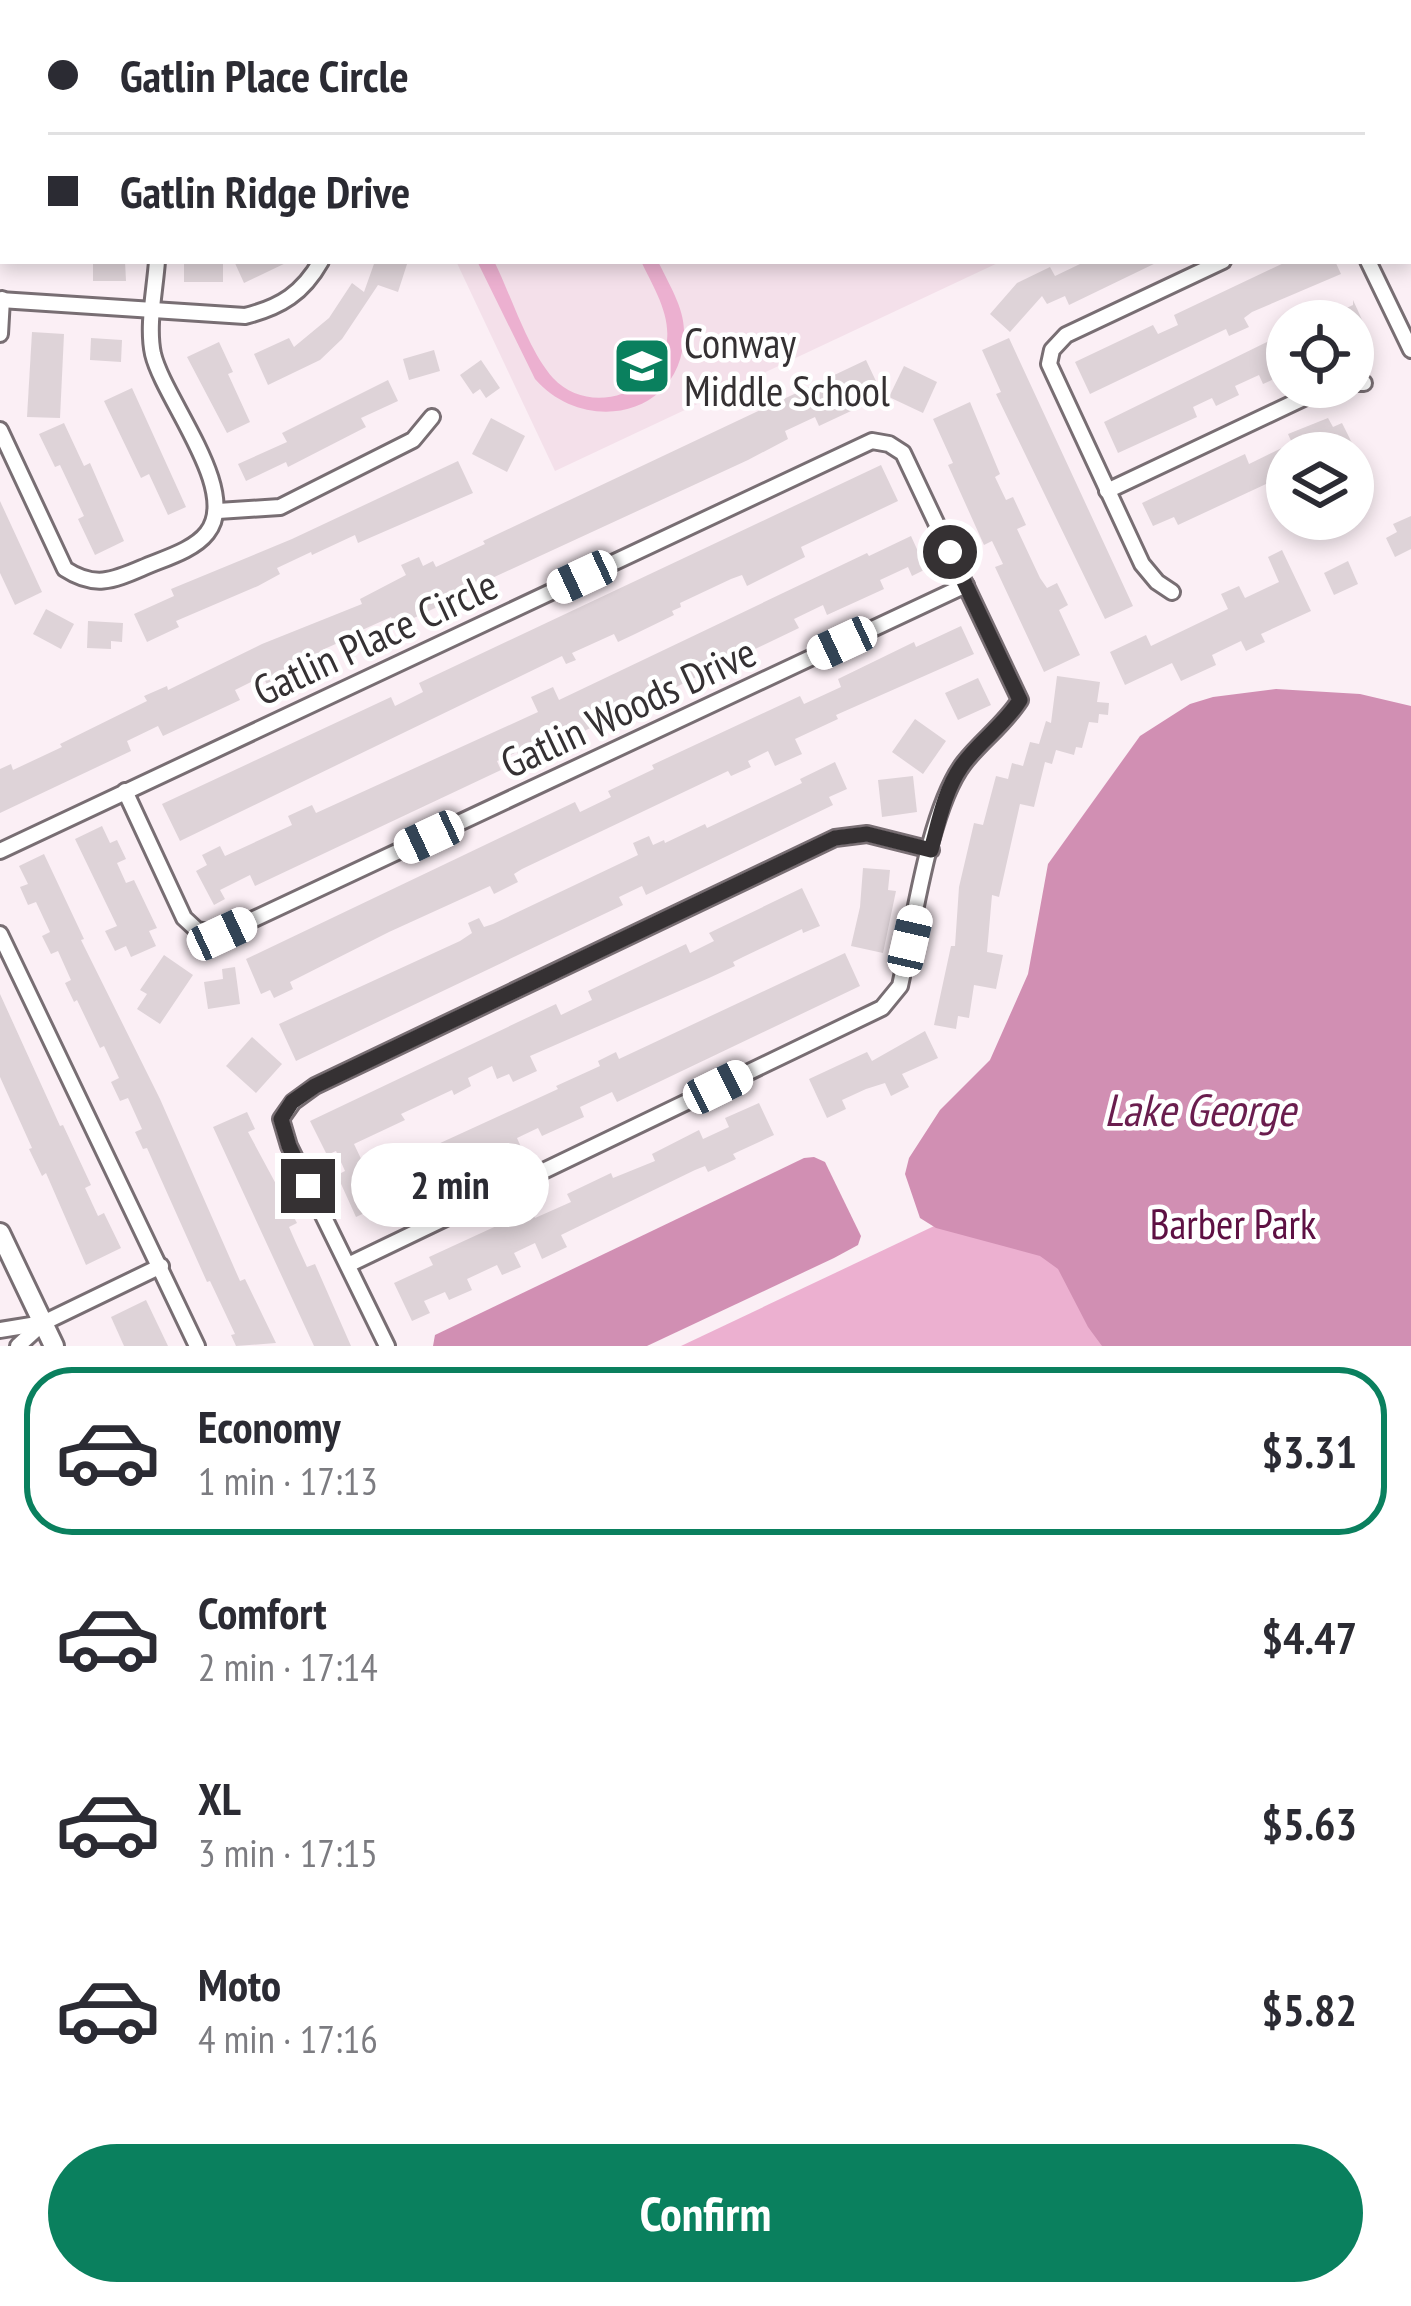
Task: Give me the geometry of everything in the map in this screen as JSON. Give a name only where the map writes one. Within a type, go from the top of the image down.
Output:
[{"type":"street","points":[[1,434],[65,569],[83,581],[108,583],[197,543],[210,531],[218,511],[210,475],[153,352],[157,264]]},
{"type":"street","points":[[0,334],[1,300],[245,316],[276,308],[308,285],[319,264]]},
{"type":"street","points":[[1172,592],[1142,564],[1049,364],[1052,350],[1066,335],[1217,264]]},
{"type":"street","points":[[1369,264],[1411,350]]},
{"type":"street","points":[[1107,491],[1283,408]]},
{"type":"street","points":[[218,511],[280,507],[413,440],[432,417]]},
{"type":"street","name":"Gatlin Place Circle","points":[[0,851],[872,441],[890,444],[903,453],[1020,700],[1006,722],[964,763],[946,794],[900,986],[882,1008],[348,1265]]},
{"type":"street","name":"Gatlin Woods Drive","points":[[125,791],[184,918],[197,930],[222,934],[966,585]]},
{"type":"street","points":[[387,1346],[289,1146],[281,1119],[292,1102],[315,1086],[835,838],[867,834],[931,850]]},
{"type":"street","points":[[0,934],[196,1346]]},
{"type":"street","points":[[0,1233],[54,1346]]},
{"type":"street","points":[[0,1330],[43,1323],[161,1266]]},
{"type":"street","points":[[18,1346],[43,1323]]},
{"type":"shaded area","name":"Conway Middle School","points":[[457,264],[996,264],[555,471]]},
{"type":"green space","points":[[478,264],[495,264],[528,338],[553,378],[568,390],[604,398],[638,386],[662,358],[666,319],[642,264],[660,264],[675,295],[684,331],[680,360],[668,383],[651,399],[629,409],[580,408],[556,397],[535,379]]},
{"type":"green space","name":"Barber Park","points":[[1293,1056],[1411,1346],[681,1346]]},
{"type":"water","name":"Lake George","points":[[1276,689],[1360,694],[1411,706],[1411,1346],[1102,1346],[1058,1269],[1040,1256],[936,1228],[920,1218],[905,1174],[909,1158],[940,1110],[990,1060],[1028,974],[1048,864],[1140,736],[1190,704]]},
{"type":"water","points":[[814,1157],[825,1162],[861,1236],[858,1245],[834,1258],[647,1346],[433,1346],[435,1335]]},
{"type":"building","points":[[93,264],[125,264],[126,281],[93,281]]},
{"type":"building","points":[[184,264],[223,264],[223,282],[184,282]]},
{"type":"building","points":[[235,264],[284,264],[244,283]]},
{"type":"building","points":[[374,264],[407,264],[398,292],[378,285],[342,339],[320,360],[268,385],[254,354],[289,338],[294,347],[329,318],[352,283],[364,292]]},
{"type":"building","points":[[1080,264],[1154,264],[1069,305],[1065,296],[1047,304],[1042,296],[1010,332],[990,314],[1017,283],[1050,267],[1055,276]]},
{"type":"building","points":[[1282,264],[1336,264],[1341,274],[1280,300],[1266,300],[1266,306],[1244,318],[1249,327],[1229,336],[1226,329],[1090,394],[1075,362],[1153,325],[1158,334],[1178,325],[1174,315]]},
{"type":"building","points":[[32,332],[64,334],[60,418],[27,417]]},
{"type":"building","points":[[91,338],[122,340],[121,362],[90,360]]},
{"type":"building","points":[[1009,338],[1133,606],[1105,619],[996,394],[1001,392],[982,350]]},
{"type":"building","points":[[219,342],[250,422],[227,433],[187,357]]},
{"type":"building","points":[[1266,342],[1266,383],[1259,375],[1235,386],[1239,395],[1216,406],[1212,398],[1193,407],[1197,417],[1118,453],[1104,422]]},
{"type":"building","points":[[434,350],[440,371],[409,380],[403,359]]},
{"type":"building","points":[[481,360],[500,388],[486,398],[480,389],[473,394],[460,375]]},
{"type":"building","points":[[866,360],[883,396],[819,426],[815,417],[785,431],[788,439],[748,460],[416,617],[395,626],[391,617],[360,631],[364,641],[344,650],[340,642],[320,651],[324,660],[288,677],[267,685],[263,676],[235,690],[240,700],[163,736],[158,726],[127,741],[131,751],[0,813],[0,769],[11,764],[13,770],[62,747],[60,744],[147,701],[144,696],[167,686],[168,690],[262,644],[362,604],[360,599],[406,575],[401,565],[419,557],[423,566],[433,561],[436,567]]},
{"type":"building","points":[[904,366],[937,382],[923,413],[889,397]]},
{"type":"building","points":[[388,380],[398,401],[361,418],[366,427],[288,467],[286,462],[246,481],[238,464],[287,442],[282,433]]},
{"type":"building","points":[[132,388],[186,507],[168,515],[149,474],[141,478],[104,401]]},
{"type":"building","points":[[970,402],[1000,474],[995,477],[1006,500],[1013,497],[1026,525],[1017,529],[1040,578],[1047,588],[1057,583],[1068,605],[1059,610],[1080,655],[1044,672],[995,567],[1003,564],[992,541],[984,545],[933,419]]},
{"type":"building","points":[[491,418],[525,436],[507,472],[472,454]]},
{"type":"building","points":[[1328,418],[1333,427],[1342,423],[1346,432],[1293,432]]},
{"type":"building","points":[[64,423],[84,466],[90,463],[124,541],[95,555],[78,519],[84,516],[39,434]]},
{"type":"building","points":[[1245,454],[1249,464],[1266,456],[1266,484],[1178,525],[1174,517],[1153,526],[1142,503]]},
{"type":"building","points":[[458,461],[473,493],[358,543],[355,535],[311,552],[277,568],[280,574],[258,586],[176,621],[179,627],[147,642],[134,614],[174,596],[171,589],[292,539]]},
{"type":"building","points":[[881,465],[898,501],[801,547],[805,557],[747,586],[742,575],[731,579],[680,603],[674,615],[635,634],[618,642],[614,634],[572,653],[576,660],[566,664],[562,656],[180,841],[162,804],[391,697],[395,706],[423,692],[419,683]]},
{"type":"building","points":[[0,501],[42,592],[15,605],[0,573]]},
{"type":"building","points":[[1411,516],[1411,549],[1395,557],[1386,538],[1397,532],[1393,524]]},
{"type":"building","points":[[911,536],[926,569],[912,576],[908,567],[880,580],[884,589],[827,615],[823,605],[794,619],[799,628],[553,746],[521,760],[517,752],[497,761],[501,770],[255,886],[250,875],[220,890],[225,899],[214,905],[196,871],[207,865],[202,855],[220,846],[225,856],[292,825],[288,816],[312,805],[316,813],[538,712],[531,697],[553,687],[559,700]]},
{"type":"building","points":[[1282,550],[1311,611],[1261,634],[1265,642],[1246,651],[1241,641],[1212,655],[1216,665],[1181,681],[1172,663],[1125,685],[1110,652],[1146,635],[1151,646],[1228,609],[1221,594],[1239,586],[1245,598],[1279,582],[1268,557]]},
{"type":"building","points":[[1348,561],[1358,584],[1334,595],[1324,573]]},
{"type":"building","points":[[46,609],[74,624],[61,649],[33,634]]},
{"type":"building","points":[[88,621],[123,623],[122,642],[111,641],[111,649],[87,648]]},
{"type":"building","points":[[961,626],[974,654],[836,715],[838,719],[795,739],[802,754],[775,766],[768,751],[748,761],[751,767],[731,776],[728,771],[522,869],[514,874],[518,882],[494,894],[490,886],[290,982],[293,989],[274,998],[270,990],[261,994],[246,959],[575,802],[580,812],[611,797],[608,791],[654,769],[652,765],[800,696],[804,704],[841,687],[838,679],[914,642],[916,647]]},
{"type":"building","points":[[1057,676],[1100,682],[1097,702],[1109,703],[1108,715],[1099,714],[1098,723],[1089,722],[1082,748],[1076,747],[1074,755],[1056,750],[1052,764],[1045,762],[1034,807],[1020,804],[999,897],[992,895],[987,952],[1003,955],[996,989],[974,985],[969,1018],[958,1016],[956,1029],[934,1025],[951,946],[955,946],[959,887],[974,823],[983,825],[996,776],[1008,779],[1012,763],[1023,766],[1030,742],[1039,744],[1046,721],[1051,723]]},
{"type":"building","points":[[978,678],[991,705],[958,720],[945,693]]},
{"type":"building","points":[[915,719],[946,741],[923,774],[892,752]]},
{"type":"building","points":[[835,762],[847,789],[829,797],[833,805],[646,895],[642,886],[619,897],[623,905],[296,1061],[279,1024],[460,941],[472,933],[468,923],[479,918],[484,927],[493,924],[638,855],[633,843],[649,836],[653,845],[665,843],[705,824],[707,828]]},
{"type":"building","points":[[913,776],[917,812],[882,817],[878,780]]},
{"type":"building","points":[[102,826],[110,843],[117,840],[126,859],[117,863],[126,883],[134,880],[157,928],[149,931],[156,946],[131,957],[126,946],[115,951],[105,931],[117,926],[75,839]]},
{"type":"building","points":[[44,854],[240,1281],[245,1279],[276,1343],[236,1346],[210,1281],[135,1132],[142,1129],[128,1098],[120,1101],[111,1082],[119,1078],[104,1046],[100,1048],[77,1000],[74,1002],[65,983],[71,980],[58,951],[51,954],[42,936],[50,932],[36,902],[28,905],[20,887],[28,884],[19,866]]},
{"type":"building","points":[[863,868],[890,870],[888,890],[896,891],[883,953],[851,946]]},
{"type":"building","points":[[802,888],[820,926],[803,933],[802,929],[733,962],[735,966],[530,1056],[537,1071],[513,1082],[509,1074],[497,1079],[492,1066],[468,1078],[471,1086],[401,1114],[405,1120],[354,1144],[363,1163],[377,1172],[558,1089],[556,1086],[600,1066],[598,1061],[616,1052],[619,1059],[845,953],[860,986],[617,1102],[612,1092],[580,1107],[584,1117],[542,1136],[538,1128],[517,1138],[521,1147],[433,1181],[435,1185],[379,1216],[375,1208],[356,1217],[337,1175],[345,1171],[336,1151],[327,1155],[310,1121],[556,1004],[561,1015],[592,1000],[588,991],[686,944],[690,953],[714,941],[709,933]]},
{"type":"building","points":[[164,955],[193,975],[160,1024],[137,1009],[147,994],[140,990]]},
{"type":"building","points":[[235,967],[240,1004],[208,1009],[204,982],[223,979],[222,969]]},
{"type":"building","points":[[0,994],[91,1185],[85,1188],[98,1216],[104,1213],[121,1248],[86,1265],[0,1077]]},
{"type":"building","points":[[925,1031],[938,1058],[902,1074],[909,1087],[891,1096],[885,1083],[866,1089],[842,1100],[846,1109],[827,1118],[809,1079],[867,1052],[872,1061]]},
{"type":"building","points":[[252,1037],[282,1064],[256,1093],[226,1066]]},
{"type":"building","points":[[759,1103],[774,1135],[733,1154],[736,1159],[708,1172],[705,1166],[695,1170],[561,1235],[567,1247],[542,1259],[535,1243],[514,1253],[521,1267],[502,1275],[497,1265],[467,1279],[472,1290],[449,1300],[445,1292],[424,1301],[430,1313],[412,1321],[394,1283],[433,1265],[429,1257],[531,1210],[535,1218],[571,1202],[567,1194],[611,1173],[613,1178],[655,1161],[652,1154],[699,1130],[703,1139],[729,1127],[725,1118]]},
{"type":"building","points":[[247,1112],[255,1129],[248,1132],[297,1223],[289,1227],[296,1243],[307,1267],[315,1264],[351,1346],[314,1346],[213,1127]]},
{"type":"building","points":[[146,1300],[168,1346],[124,1346],[111,1317]]},
{"type":"place","name":"Conway Middle School","points":[[642,366]]},
{"type":"route","points":[[308,1186],[281,1119],[292,1102],[315,1086],[835,838],[867,834],[931,850],[946,794],[964,763],[1006,722],[1020,700],[950,552]]}]
